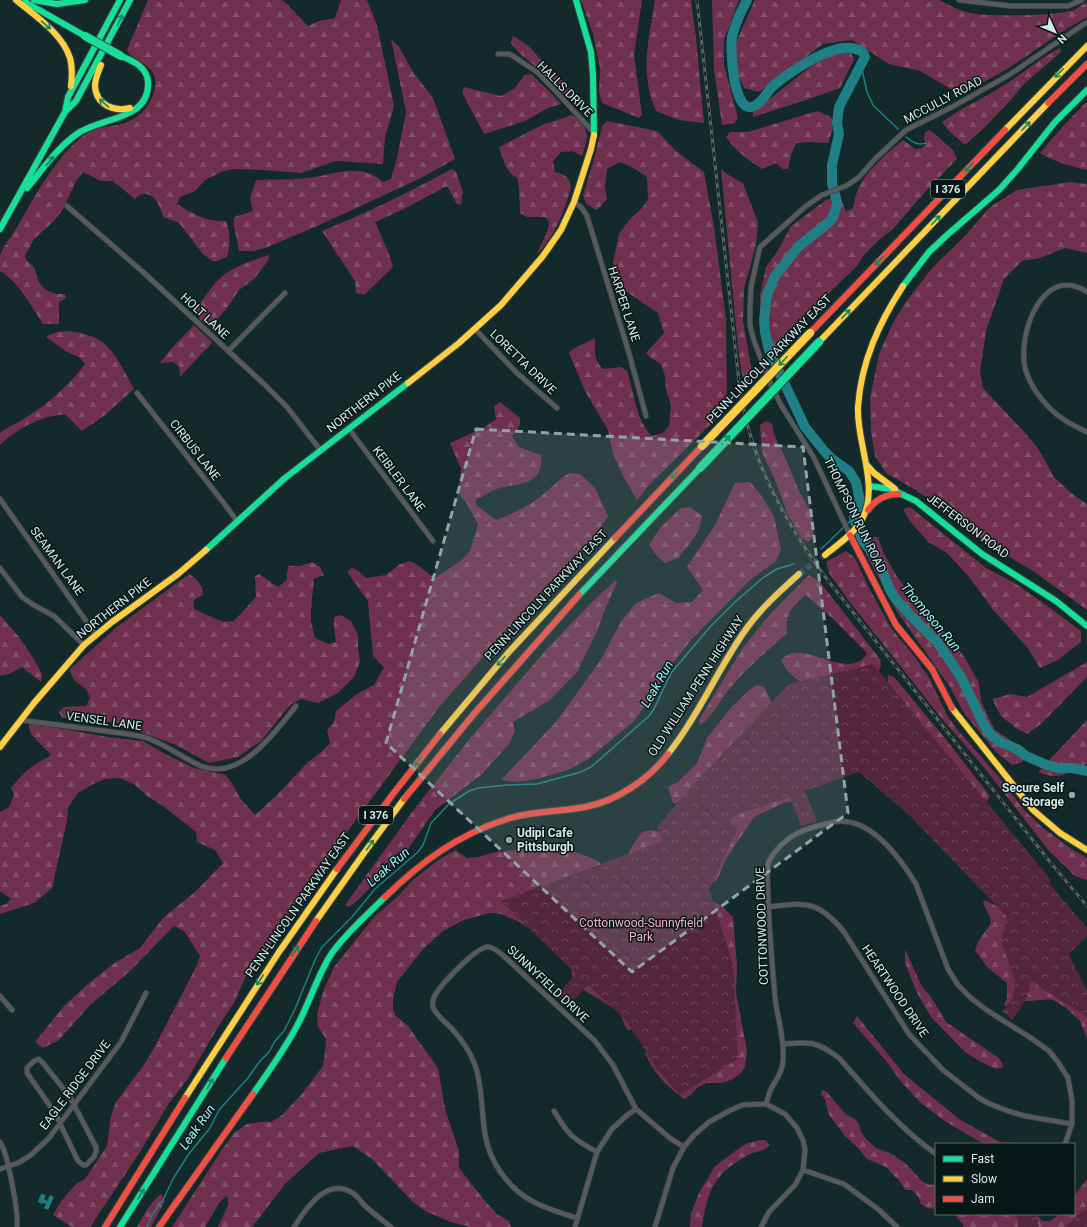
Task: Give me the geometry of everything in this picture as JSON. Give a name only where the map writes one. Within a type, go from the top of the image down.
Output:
[{"type":"main road","points":[[16,0],[56,34],[67,49],[73,72],[65,112]]},
{"type":"main road","points":[[15,201],[74,135],[92,125],[131,112],[138,108],[144,102],[149,88],[148,79],[139,64],[121,56],[21,0]]},
{"type":"main road","points":[[34,0],[57,4],[85,0]]},
{"type":"main road","points":[[68,97],[120,0]]},
{"type":"main road","points":[[0,229],[65,112],[76,101],[130,0]]},
{"type":"main road","name":"NORTHERN PIKE","points":[[0,747],[20,720],[67,663],[96,634],[178,574],[285,478],[426,370],[475,329],[509,296],[543,256],[562,230],[574,202],[591,149],[594,133],[592,57],[576,0]]},
{"type":"main road","points":[[110,39],[96,79],[96,88],[97,94],[102,102],[109,108],[118,110],[127,109],[137,102],[142,95],[144,85],[138,69],[121,56]]},
{"type":"main road","name":"PENN-LINCOLN PARKWAY EAST","points":[[105,1227],[275,958],[324,886],[392,794],[455,716],[575,579],[1035,97],[1087,46]]},
{"type":"main road","name":"PENN-LINCOLN PARKWAY EAST","points":[[120,1227],[286,965],[331,899],[402,802],[474,713],[584,588],[1087,64]]},
{"type":"main road","points":[[865,515],[868,506],[869,486],[858,431],[859,392],[874,337],[900,292],[929,252],[1000,190],[1065,110],[1087,90]]},
{"type":"main road","points":[[864,460],[874,473],[903,494]]},
{"type":"main road","name":"JEFFERSON ROAD","points":[[869,486],[903,494],[929,511],[982,554],[1056,600],[1087,626]]},
{"type":"main road","points":[[825,555],[851,532],[874,502],[891,494],[903,494]]},
{"type":"main road","name":"THOMPSON RUN ROAD","points":[[851,532],[896,625],[932,669],[950,706],[958,718],[1033,810],[1060,833],[1087,850]]},
{"type":"main road","name":"OLD WILLIAM PENN HIGHWAY","points":[[159,1227],[281,1054],[300,1022],[328,960],[343,939],[417,866],[445,847],[475,830],[509,818],[546,811],[584,807],[601,802],[622,792],[648,775],[663,761],[675,744],[737,643],[752,622],[768,603],[799,574]]},
{"type":"street","points":[[959,0],[1011,6],[1068,6],[1082,0]]},
{"type":"street","name":"MCCULLY ROAD","points":[[760,247],[806,206],[822,195],[846,186],[858,178],[876,158],[906,130],[954,106],[1009,75],[1087,22]]},
{"type":"street","name":"HALLS DRIVE","points":[[498,54],[509,54],[537,72],[594,133]]},
{"type":"street","name":"HARPER LANE","points":[[574,202],[581,207],[587,216],[629,353],[646,416]]},
{"type":"street","name":"HOLT LANE","points":[[67,206],[143,272],[287,407],[320,451]]},
{"type":"street","name":"THOMPSON RUN ROAD","points":[[760,247],[751,287],[750,324],[754,341],[774,392],[814,458],[844,522],[851,532]]},
{"type":"street","points":[[1087,292],[1075,286],[1064,285],[1052,289],[1045,295],[1027,327],[1023,351],[1027,375],[1040,396],[1049,407],[1064,420],[1087,432]]},
{"type":"street","points":[[228,351],[285,293]]},
{"type":"street","name":"LORETTA DRIVE","points":[[475,329],[517,372],[557,408]]},
{"type":"street","name":"CIRBUS LANE","points":[[136,393],[237,521]]},
{"type":"street","name":"KEIBLER LANE","points":[[349,429],[433,541]]},
{"type":"street","name":"SEAMAN LANE","points":[[0,499],[96,634]]},
{"type":"street","points":[[0,568],[22,596],[32,604],[54,616],[84,646]]},
{"type":"street","name":"VENSEL LANE","points":[[20,720],[141,736],[155,741],[201,766],[215,769],[232,766],[254,753],[272,736],[296,706]]},
{"type":"street","name":"COTTONWOOD DRIVE","points":[[766,1104],[783,1062],[784,1044],[775,999],[769,907],[768,863],[779,846],[792,835],[812,827],[837,821],[854,823],[873,832],[897,856],[916,884],[948,969],[958,985],[972,999],[988,1011],[1049,1051],[1058,1062],[1068,1078],[1072,1100],[1072,1124],[1065,1143]]},
{"type":"street","name":"HEARTWOOD DRIVE","points":[[769,907],[795,903],[812,905],[826,912],[836,921],[909,1034],[943,1070],[978,1098],[1008,1111],[1072,1124]]},
{"type":"street","name":"SUNNYFIELD DRIVE","points":[[577,1218],[550,1210],[532,1201],[517,1190],[498,1168],[491,1154],[485,1135],[481,1086],[475,1065],[466,1046],[438,1015],[433,1007],[433,1000],[436,993],[475,953],[482,948],[488,947],[495,949],[595,1041],[613,1065],[636,1109],[684,1147]]},
{"type":"street","name":"EAGLE RIDGE DRIVE","points":[[0,1169],[31,1155],[42,1146],[60,1124],[120,1042],[146,994]]},
{"type":"street","points":[[0,996],[12,1010]]},
{"type":"street","points":[[784,1044],[809,1042],[821,1045],[840,1058],[895,1120],[935,1153]]},
{"type":"street","points":[[37,1060],[40,1060],[65,1089],[74,1104],[96,1147],[96,1154],[86,1165],[81,1164],[52,1109],[27,1073],[27,1068],[37,1060]]},
{"type":"street","points":[[655,1227],[673,1168],[684,1147],[694,1135],[709,1122],[742,1105],[766,1104],[785,1114],[797,1128],[803,1140],[805,1150],[803,1170],[795,1185],[769,1212],[761,1227]]},
{"type":"street","points":[[575,1227],[597,1152],[612,1129],[636,1109]]},
{"type":"street","points":[[554,1111],[564,1128],[574,1139],[597,1152]]},
{"type":"street","points":[[0,1142],[6,1154],[9,1166],[17,1211],[17,1227]]},
{"type":"street","points":[[803,1170],[844,1184],[878,1209],[897,1227]]},
{"type":"street","points":[[294,1227],[312,1201],[333,1188],[340,1188],[355,1194],[364,1205],[391,1227]]},
{"type":"highlighted area","points":[[476,429],[803,447],[848,813],[632,972],[386,743]]},
{"type":"green space","points":[[148,0],[281,0],[285,2],[308,26],[319,21],[335,18],[341,0],[367,0],[377,25],[394,106],[385,137],[383,164],[336,161],[301,173],[233,169],[221,172],[205,180],[195,191],[180,197],[177,204],[206,219],[226,221],[230,239],[227,257],[214,262],[203,254],[179,223],[163,217],[159,205],[150,195],[142,194],[135,199],[113,181],[101,181],[83,172],[76,181],[63,209],[54,221],[34,239],[25,256],[27,261],[34,267],[39,282],[45,289],[56,294],[65,294],[66,298],[59,302],[59,324],[43,324],[19,288],[13,281],[0,271],[1,252],[46,178],[63,155],[83,136],[92,130],[124,123],[137,117],[151,100],[155,86],[155,78],[153,73],[149,68],[130,55],[127,50]]},
{"type":"green space","points":[[581,0],[642,0],[634,55],[642,115],[639,118],[602,103],[599,92],[600,68],[593,34]]},
{"type":"green space","points":[[655,0],[691,0],[704,123],[679,120],[656,111],[648,83],[647,69],[648,43]]},
{"type":"green space","points":[[712,0],[739,0],[724,40],[724,65],[738,118],[735,123],[722,125],[714,69]]},
{"type":"green space","points":[[755,0],[939,0],[954,8],[966,12],[1006,15],[1053,14],[1074,10],[1087,2],[1087,17],[992,78],[958,93],[920,71],[889,64],[852,40],[823,44],[759,92],[744,88],[736,71],[736,42]]},
{"type":"green space","points":[[513,36],[529,46],[584,106],[582,107],[570,99],[517,51],[511,43]]},
{"type":"green space","points":[[391,39],[399,47],[413,72],[433,98],[455,159],[419,179],[315,227],[265,248],[254,251],[239,251],[234,226],[234,217],[253,211],[250,198],[256,180],[303,179],[348,171],[366,172],[383,182],[391,179],[397,158],[406,112]]},
{"type":"green space","points":[[1060,48],[1061,52],[1024,84],[984,128],[965,145],[948,130],[942,122],[998,89]]},
{"type":"green space","points":[[836,52],[851,53],[854,59],[840,88],[753,117],[753,112],[810,67]]},
{"type":"green space","points":[[531,74],[561,104],[548,108],[525,121],[484,134],[462,92],[464,87],[501,96],[514,89],[525,75]]},
{"type":"green space","points":[[1087,101],[1087,170],[1051,159],[1040,153],[1056,134]]},
{"type":"green space","points":[[817,111],[833,119],[832,131],[828,143],[796,143],[791,155],[788,169],[783,169],[776,163],[762,169],[742,155],[726,137],[730,132],[748,132]]},
{"type":"green space","points":[[572,115],[578,119],[585,128],[587,138],[586,144],[582,156],[572,151],[561,152],[553,161],[555,172],[568,178],[571,188],[554,232],[537,254],[546,234],[549,222],[545,217],[527,217],[520,213],[519,187],[517,178],[507,168],[499,147],[542,125]]},
{"type":"green space","points":[[607,121],[657,131],[676,151],[704,172],[714,227],[726,319],[727,402],[715,420],[649,485],[637,500],[623,476],[613,454],[608,430],[586,393],[569,353],[573,349],[595,338],[596,358],[600,366],[603,369],[621,367],[627,371],[636,406],[642,422],[652,436],[663,433],[669,426],[671,406],[666,389],[665,376],[661,364],[646,353],[664,333],[658,313],[624,290],[617,281],[613,262],[619,234],[629,220],[642,208],[648,199],[647,177],[632,167],[620,162],[607,169],[605,187],[607,199],[597,210],[586,204],[583,195],[595,156],[602,126]]},
{"type":"green space","points":[[930,130],[953,150],[957,159],[925,192],[893,229],[879,240],[863,256],[857,266],[803,318],[799,332],[770,363],[763,349],[760,329],[760,295],[766,267],[777,252],[791,226],[826,200],[840,195],[846,212],[853,208],[856,194],[861,184],[877,163],[903,140],[915,149],[922,148],[926,144],[924,138],[925,132]]},
{"type":"green space","points":[[452,169],[456,172],[463,192],[461,205],[457,204],[447,186],[404,209],[375,222],[393,267],[364,295],[356,293],[355,281],[322,231],[388,202]]},
{"type":"green space","points":[[721,169],[743,183],[758,223],[756,245],[744,289],[743,321],[753,378],[745,384],[741,370],[737,337]]},
{"type":"green space","points":[[1070,182],[1087,184],[1087,253],[1065,248],[1040,258],[1022,261],[1004,279],[986,331],[980,371],[983,388],[1039,450],[1054,477],[1071,493],[1087,504],[1087,610],[1033,571],[983,541],[942,508],[914,489],[886,473],[875,456],[871,432],[870,399],[879,354],[893,323],[906,302],[933,267],[964,237],[990,207],[1017,190]]},
{"type":"green space","points":[[269,255],[268,261],[254,279],[239,290],[227,308],[211,327],[200,320],[195,310],[218,280],[235,268]]},
{"type":"green space","points":[[194,325],[212,342],[180,377],[179,366],[173,362],[160,363]]},
{"type":"green space","points":[[69,331],[95,338],[102,342],[112,352],[134,389],[105,415],[82,431],[65,414],[56,415],[38,420],[22,428],[0,445],[0,433],[30,415],[47,402],[72,380],[85,364],[79,357],[67,352],[46,337],[57,332]]},
{"type":"green space","points":[[500,402],[520,418],[520,425],[512,436],[519,447],[541,455],[541,465],[539,473],[534,478],[522,484],[496,489],[476,499],[476,505],[496,520],[514,513],[530,504],[569,473],[580,474],[595,488],[608,516],[589,544],[543,589],[440,706],[299,897],[263,957],[253,966],[246,976],[234,1003],[187,1080],[169,1103],[140,1152],[90,1227],[72,1227],[53,1215],[62,1200],[77,1183],[85,1179],[107,1146],[111,1116],[116,1102],[153,1050],[197,965],[200,956],[184,931],[174,926],[129,972],[90,1005],[59,1040],[43,1048],[35,1042],[64,1006],[113,964],[140,948],[163,918],[196,891],[223,863],[215,850],[197,842],[196,832],[163,806],[147,796],[134,784],[120,778],[105,779],[78,793],[68,807],[67,821],[52,888],[34,903],[0,914],[0,906],[6,904],[11,899],[0,891],[0,812],[9,807],[14,795],[11,788],[19,778],[32,767],[51,755],[31,734],[29,726],[30,723],[108,737],[143,741],[194,768],[226,775],[240,798],[255,815],[277,795],[307,763],[330,743],[327,730],[334,722],[336,711],[357,694],[374,685],[384,667],[373,656],[368,601],[347,572],[352,568],[366,578],[386,575],[400,564],[410,561],[435,578],[462,560],[470,551],[478,524],[467,504],[458,492],[461,469],[450,443],[485,427],[496,419],[494,406]]},
{"type":"green space","points":[[766,421],[772,424],[774,434],[798,489],[812,514],[814,534],[809,542],[802,539],[787,513],[776,482],[762,452],[760,425]]},
{"type":"green space","points":[[750,482],[761,495],[774,516],[781,550],[776,561],[750,580],[691,640],[665,673],[647,704],[633,722],[588,759],[568,770],[537,779],[516,782],[501,780],[556,722],[600,661],[622,620],[636,603],[659,593],[676,603],[692,602],[703,590],[687,567],[715,525],[735,483]]},
{"type":"green space","points":[[690,507],[702,516],[699,530],[678,558],[665,563],[658,557],[649,545],[661,527],[681,508]]},
{"type":"green space","points":[[910,507],[986,568],[1013,582],[1081,631],[1081,642],[1058,660],[1040,668],[1027,647],[994,611],[970,578],[947,553],[928,542],[909,520],[903,509]]},
{"type":"green space","points":[[868,537],[878,537],[883,552],[896,575],[912,597],[944,631],[965,658],[979,683],[981,701],[994,729],[1017,745],[1023,762],[1012,765],[996,752],[964,713],[950,687],[896,610],[866,554]]},
{"type":"green space","points":[[846,551],[855,558],[868,586],[891,628],[914,656],[930,679],[947,715],[956,728],[998,776],[1026,812],[1043,828],[1073,850],[1087,858],[1087,880],[1075,876],[1049,851],[983,766],[943,720],[849,601],[829,573],[826,562]]},
{"type":"green space","points":[[312,562],[320,567],[324,575],[314,579],[311,621],[315,638],[328,644],[336,642],[334,617],[341,615],[351,621],[358,635],[360,662],[354,677],[338,693],[318,703],[301,699],[290,705],[261,741],[238,757],[209,763],[176,745],[116,723],[62,718],[59,712],[64,707],[86,706],[90,698],[86,689],[75,681],[69,670],[117,627],[189,574],[199,583],[203,592],[203,595],[194,600],[194,609],[223,622],[234,621],[256,597],[255,576],[259,574],[278,587],[287,580],[289,566],[300,566]]},
{"type":"green space","points":[[809,575],[820,582],[880,659],[881,665],[877,676],[821,695],[798,680],[787,670],[781,659],[793,653],[809,654],[846,664],[861,660],[867,653],[833,619],[806,595],[790,611],[787,621],[787,633],[758,659],[738,680],[727,692],[709,717],[700,725],[699,720],[742,649],[772,612]]},
{"type":"green space","points":[[616,580],[617,583],[598,629],[577,672],[550,700],[513,722],[515,731],[509,744],[481,775],[435,810],[408,849],[359,899],[349,907],[345,905],[415,808],[472,736],[546,650],[590,604]]},
{"type":"green space","points":[[0,615],[19,637],[32,656],[42,674],[41,682],[22,667],[9,674],[0,676]]},
{"type":"green space","points":[[1087,662],[1087,677],[1041,724],[1027,734],[1016,728],[1001,716],[992,699],[1011,694],[1027,697]]},
{"type":"green space","name":"Cottonwood-Sunnyfield Park","points":[[873,664],[1051,880],[1049,883],[1087,928],[1087,936],[1069,954],[1087,991],[1087,1017],[1030,981],[1028,996],[1013,1020],[1002,1012],[1013,998],[1015,981],[1001,941],[1007,917],[910,816],[859,772],[805,791],[817,821],[801,826],[790,797],[733,816],[729,821],[738,828],[709,889],[733,964],[738,1059],[680,1095],[656,1068],[626,1020],[588,985],[568,1006],[556,996],[576,974],[501,901],[663,841],[657,827],[694,784],[789,684]]},
{"type":"green space","points":[[888,675],[894,677],[944,737],[990,796],[985,804],[887,698]]},
{"type":"green space","points":[[757,685],[764,687],[773,705],[804,783],[800,800],[783,803],[754,817],[726,859],[717,880],[708,885],[707,898],[723,907],[733,917],[737,965],[736,993],[747,1051],[745,1067],[740,1074],[731,1080],[721,1083],[707,1083],[698,1087],[692,1094],[684,1099],[661,1079],[652,1067],[645,1053],[660,1033],[654,1027],[628,1030],[624,1024],[620,1012],[574,984],[571,963],[546,938],[517,921],[501,914],[489,913],[464,920],[443,931],[423,949],[397,982],[393,999],[393,1010],[396,1016],[408,1026],[438,1068],[445,1109],[459,1151],[459,1168],[498,1215],[509,1221],[511,1227],[470,1227],[451,1222],[427,1212],[413,1202],[372,1159],[353,1146],[319,1153],[285,1184],[252,1227],[218,1227],[228,1205],[228,1198],[226,1196],[219,1203],[205,1227],[172,1227],[234,1133],[247,1124],[271,1122],[281,1116],[301,1095],[323,1066],[326,1039],[318,1027],[317,1014],[324,989],[334,967],[375,916],[396,898],[413,880],[437,861],[455,850],[467,858],[479,857],[495,852],[515,850],[535,844],[553,843],[596,860],[605,867],[625,861],[632,846],[642,832],[652,830],[666,833],[686,802],[673,803],[668,787],[678,782],[697,763],[707,738],[730,709],[749,690]]},
{"type":"green space","points":[[1087,720],[1087,764],[1069,773],[1058,776],[1045,775],[1038,772]]},
{"type":"green space","points":[[985,900],[1004,910],[1087,1004],[1087,1038],[1080,1021],[1065,1007],[1051,999],[1019,1002],[1010,1010],[1004,1005],[1007,998],[1007,983],[987,967],[975,950],[978,942],[991,923],[990,917],[983,903]]},
{"type":"green space","points":[[905,949],[922,987],[931,997],[946,1022],[999,1058],[1004,1067],[996,1069],[965,1052],[931,1017],[917,993],[911,978],[905,962]]},
{"type":"green space","points":[[857,1016],[904,1074],[959,1119],[1000,1142],[1012,1143],[982,1143],[946,1122],[921,1103],[902,1083],[887,1062],[853,1023]]},
{"type":"green space","points":[[822,1090],[827,1092],[847,1115],[855,1119],[859,1124],[861,1132],[876,1148],[890,1153],[905,1163],[923,1182],[930,1185],[935,1183],[935,1209],[927,1208],[920,1203],[919,1198],[912,1190],[905,1190],[901,1183],[886,1167],[867,1159],[845,1136],[829,1115],[825,1099],[821,1094]]},
{"type":"green space","points":[[765,1140],[770,1145],[765,1149],[748,1155],[727,1169],[720,1176],[710,1193],[702,1227],[690,1227],[691,1213],[699,1193],[715,1166],[745,1144]]},
{"type":"green space","points":[[1087,1179],[1087,1227],[963,1227],[964,1225],[955,1215],[1036,1215],[1043,1221],[1050,1221],[1059,1215],[1075,1215],[1075,1195]]},
{"type":"green space","points":[[161,1194],[165,1201],[151,1227],[137,1227],[150,1205]]},
{"type":"green space","points":[[1087,1206],[1087,1227],[1066,1227]]},
{"type":"green space","points":[[1016,1215],[1035,1215],[1039,1227],[1018,1227]]},
{"type":"water","points":[[41,1194],[46,1195],[44,1199],[47,1201],[50,1195],[54,1197],[48,1210],[44,1208],[46,1204],[38,1202]]},
{"type":"waterway","name":"Thompson Run","points":[[747,0],[740,13],[732,37],[732,65],[734,78],[741,100],[746,106],[755,106],[780,80],[799,67],[821,55],[842,48],[851,48],[858,49],[865,57],[839,107],[837,123],[839,134],[832,165],[832,183],[837,202],[833,217],[798,247],[775,276],[767,295],[764,320],[770,353],[805,427],[825,452],[849,471],[856,482],[860,501],[854,517],[855,522],[863,541],[881,567],[890,590],[910,615],[938,643],[961,677],[985,727],[992,736],[1000,742],[1017,749],[1026,756],[1058,768],[1073,768],[1087,771]]},
{"type":"waterway","points":[[861,65],[867,92],[873,105],[898,129]]},
{"type":"waterway","points":[[906,137],[915,143],[926,143]]},
{"type":"waterway","name":"Leak Run","points":[[847,524],[854,517]]},
{"type":"waterway","name":"Leak Run","points":[[821,549],[844,527]]},
{"type":"waterway","name":"Leak Run","points":[[147,1227],[152,1215],[163,1200],[173,1179],[188,1155],[210,1128],[219,1110],[248,1078],[284,1031],[322,947],[352,917],[375,889],[418,852],[423,845],[431,823],[449,804],[469,791],[478,788],[537,784],[581,772],[591,767],[649,716],[654,709],[671,673],[710,627],[735,602],[764,577],[777,569],[794,564]]},
{"type":"tunnel","points":[[799,574],[825,555]]},
{"type":"railway","points":[[697,0],[739,382],[744,410],[754,448],[770,487],[790,525],[826,578],[1050,862],[1087,906]]},
{"type":"traffic: fast","points":[[34,0],[57,4],[85,0]]},
{"type":"traffic: fast","points":[[65,112],[68,97],[120,0]]},
{"type":"traffic: fast","points":[[0,229],[65,112],[76,101],[130,0]]},
{"type":"traffic: fast","points":[[576,0],[591,52],[594,135]]},
{"type":"traffic: fast","points":[[25,2],[85,36]]},
{"type":"traffic: fast","points":[[85,36],[121,56]]},
{"type":"traffic: fast","points":[[27,188],[57,152],[77,134],[87,128],[122,116],[141,104],[146,95],[148,82],[145,72],[139,65],[121,56]]},
{"type":"traffic: fast","points":[[903,286],[929,252],[999,190],[1055,122],[1087,90]]},
{"type":"traffic: fast","points":[[700,468],[819,342]]},
{"type":"traffic: fast","points":[[206,550],[285,478],[408,383]]},
{"type":"traffic: fast","points":[[579,595],[700,468]]},
{"type":"traffic: fast","points":[[869,486],[891,489],[916,501],[982,554],[1056,601],[1087,626]]},
{"type":"traffic: fast","points":[[253,1094],[289,1041],[332,953],[351,931],[385,897]]},
{"type":"traffic: fast","points":[[120,1227],[226,1058]]},
{"type":"traffic: slow","points":[[16,0],[47,26],[61,41],[71,62],[71,86]]},
{"type":"traffic: slow","points":[[1005,130],[1087,46]]},
{"type":"traffic: slow","points":[[101,65],[95,83],[96,93],[99,98],[107,106],[112,108],[130,108]]},
{"type":"traffic: slow","points":[[819,342],[1048,103]]},
{"type":"traffic: slow","points":[[408,383],[459,343],[501,305],[543,256],[561,230],[574,202],[594,135]]},
{"type":"traffic: slow","points":[[825,555],[842,542],[857,527],[865,514],[869,484],[858,422],[860,390],[867,359],[879,329],[903,286]]},
{"type":"traffic: slow","points":[[702,446],[810,333]]},
{"type":"traffic: slow","points":[[866,464],[874,473],[895,489]]},
{"type":"traffic: slow","points":[[440,734],[508,653],[615,538]]},
{"type":"traffic: slow","points":[[0,747],[34,703],[84,645],[112,622],[178,574],[206,550]]},
{"type":"traffic: slow","points":[[668,754],[689,724],[734,647],[750,624],[756,616],[799,574]]},
{"type":"traffic: slow","points":[[952,708],[1033,810],[1060,833],[1087,850]]},
{"type":"traffic: slow","points":[[316,921],[404,799]]},
{"type":"traffic: slow","points":[[185,1098],[279,952],[337,869]]},
{"type":"traffic: jam","points":[[1048,103],[1087,64]]},
{"type":"traffic: jam","points":[[810,333],[1005,130]]},
{"type":"traffic: jam","points":[[615,538],[702,446]]},
{"type":"traffic: jam","points":[[868,510],[874,503],[882,498],[899,494]]},
{"type":"traffic: jam","points":[[850,535],[896,625],[932,669],[952,708]]},
{"type":"traffic: jam","points":[[404,799],[473,715],[579,595]]},
{"type":"traffic: jam","points":[[337,869],[440,734]]},
{"type":"traffic: jam","points":[[385,897],[412,872],[456,841],[472,833],[516,816],[585,807],[609,800],[642,780],[652,772],[668,754]]},
{"type":"traffic: jam","points":[[226,1058],[316,921]]},
{"type":"traffic: jam","points":[[159,1227],[253,1094]]},
{"type":"traffic: jam","points":[[105,1227],[185,1098]]},
{"type":"place","name":"Secure Self Storage","points":[[1072,795]]},
{"type":"place","name":"Udipi Cafe Pittsburgh","points":[[509,840]]}]
